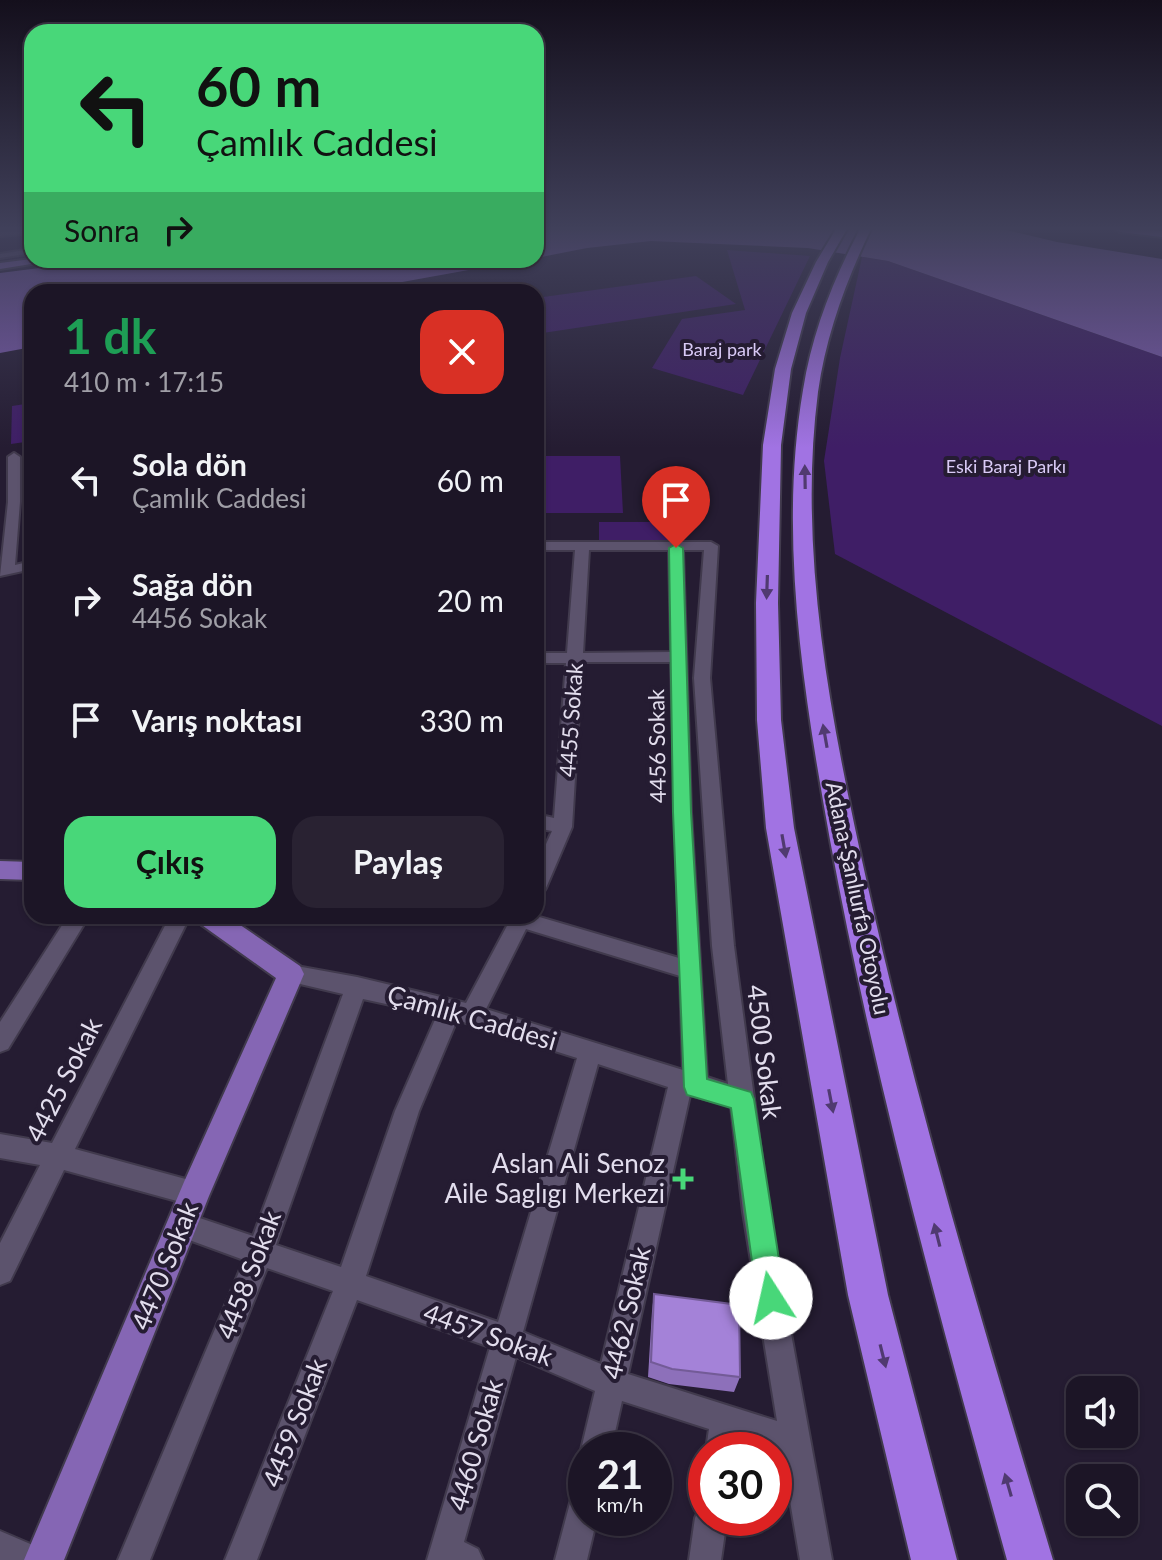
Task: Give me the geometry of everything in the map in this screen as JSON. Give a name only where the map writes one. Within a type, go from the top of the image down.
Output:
[{"type":"highway","points":[[804,302],[783,369],[772,445],[767,603],[769,720],[780,828],[868,1295],[934,1560]]},
{"type":"highway","name":"Adana-Şanlıurfa Otoyolu","points":[[832,302],[814,374],[805,445],[807,601],[822,718],[840,826],[876,992],[951,1288],[1030,1560]]},
{"type":"main road","name":"Çamlık Caddesi","points":[[222,924],[291,974]]},
{"type":"main road","name":"4470 Sokak","points":[[44,1560],[195,1193],[291,974]]},
{"type":"street","points":[[14,457],[14,502],[4,571],[24,567]]},
{"type":"street","points":[[14,502],[24,500]]},
{"type":"street","points":[[544,546],[676,548]]},
{"type":"street","name":"4455 Sokak","points":[[544,870],[563,827],[582,546]]},
{"type":"street","name":"4500 Sokak","points":[[676,548],[711,546],[702,678],[723,946],[756,1212],[816,1560]]},
{"type":"street","name":"4456 Sokak","points":[[676,548],[682,812],[690,970],[688,1084]]},
{"type":"street","points":[[544,658],[679,657]]},
{"type":"street","points":[[544,823],[563,827]]},
{"type":"street","points":[[0,1042],[74,924]]},
{"type":"street","name":"4425 Sokak","points":[[0,1271],[176,924]]},
{"type":"street","points":[[461,1011],[513,924]]},
{"type":"street","points":[[540,924],[690,970]]},
{"type":"street","name":"Çamlık Caddesi","points":[[291,974],[461,1011],[742,1099]]},
{"type":"street","name":"4458 Sokak","points":[[134,1560],[260,1253],[357,986]]},
{"type":"street","name":"4459 Sokak","points":[[241,1560],[349,1285],[407,1111],[461,1011]]},
{"type":"street","name":"4460 Sokak","points":[[452,1557],[507,1339],[590,1053]]},
{"type":"street","name":"4462 Sokak","points":[[600,1432],[688,1084]]},
{"type":"street","points":[[0,1146],[56,1156],[195,1193]]},
{"type":"street","name":"4457 Sokak","points":[[182,1225],[507,1339],[611,1383],[796,1442]]},
{"type":"street","points":[[724,1432],[726,1419]]},
{"type":"street","points":[[571,1560],[577,1536]]},
{"type":"street","points":[[705,1560],[708,1536]]},
{"type":"street","points":[[0,1547],[31,1560]]},
{"type":"green space","points":[[544,302],[736,304],[544,333]]},
{"type":"green space","name":"Baraj park","points":[[743,302],[788,302],[743,395],[652,368],[682,319],[745,310]]},
{"type":"green space","name":"Eski Baraj Parkı","points":[[852,302],[1004,302],[1162,357],[1162,726],[835,554],[824,461]]},
{"type":"green space","points":[[24,404],[24,442],[11,444],[12,406]]},
{"type":"green space","points":[[544,456],[620,456],[623,513],[544,513]]},
{"type":"green space","points":[[599,522],[671,522],[673,541],[599,541]]},
{"type":"shaded area","points":[[0,302],[24,302],[24,348],[0,353]]},
{"type":"shaded area","points":[[1004,302],[1162,302],[1162,357]]},
{"type":"building","points":[[654,1294],[739,1305],[740,1377],[672,1369],[651,1362]]},
{"type":"place","name":"Aslan Ali Senoz Aile Saglıgı Merkezi","points":[[683,1179]]},
{"type":"route","points":[[676,548],[682,812],[696,1087],[742,1099],[756,1212],[771,1298]]}]
